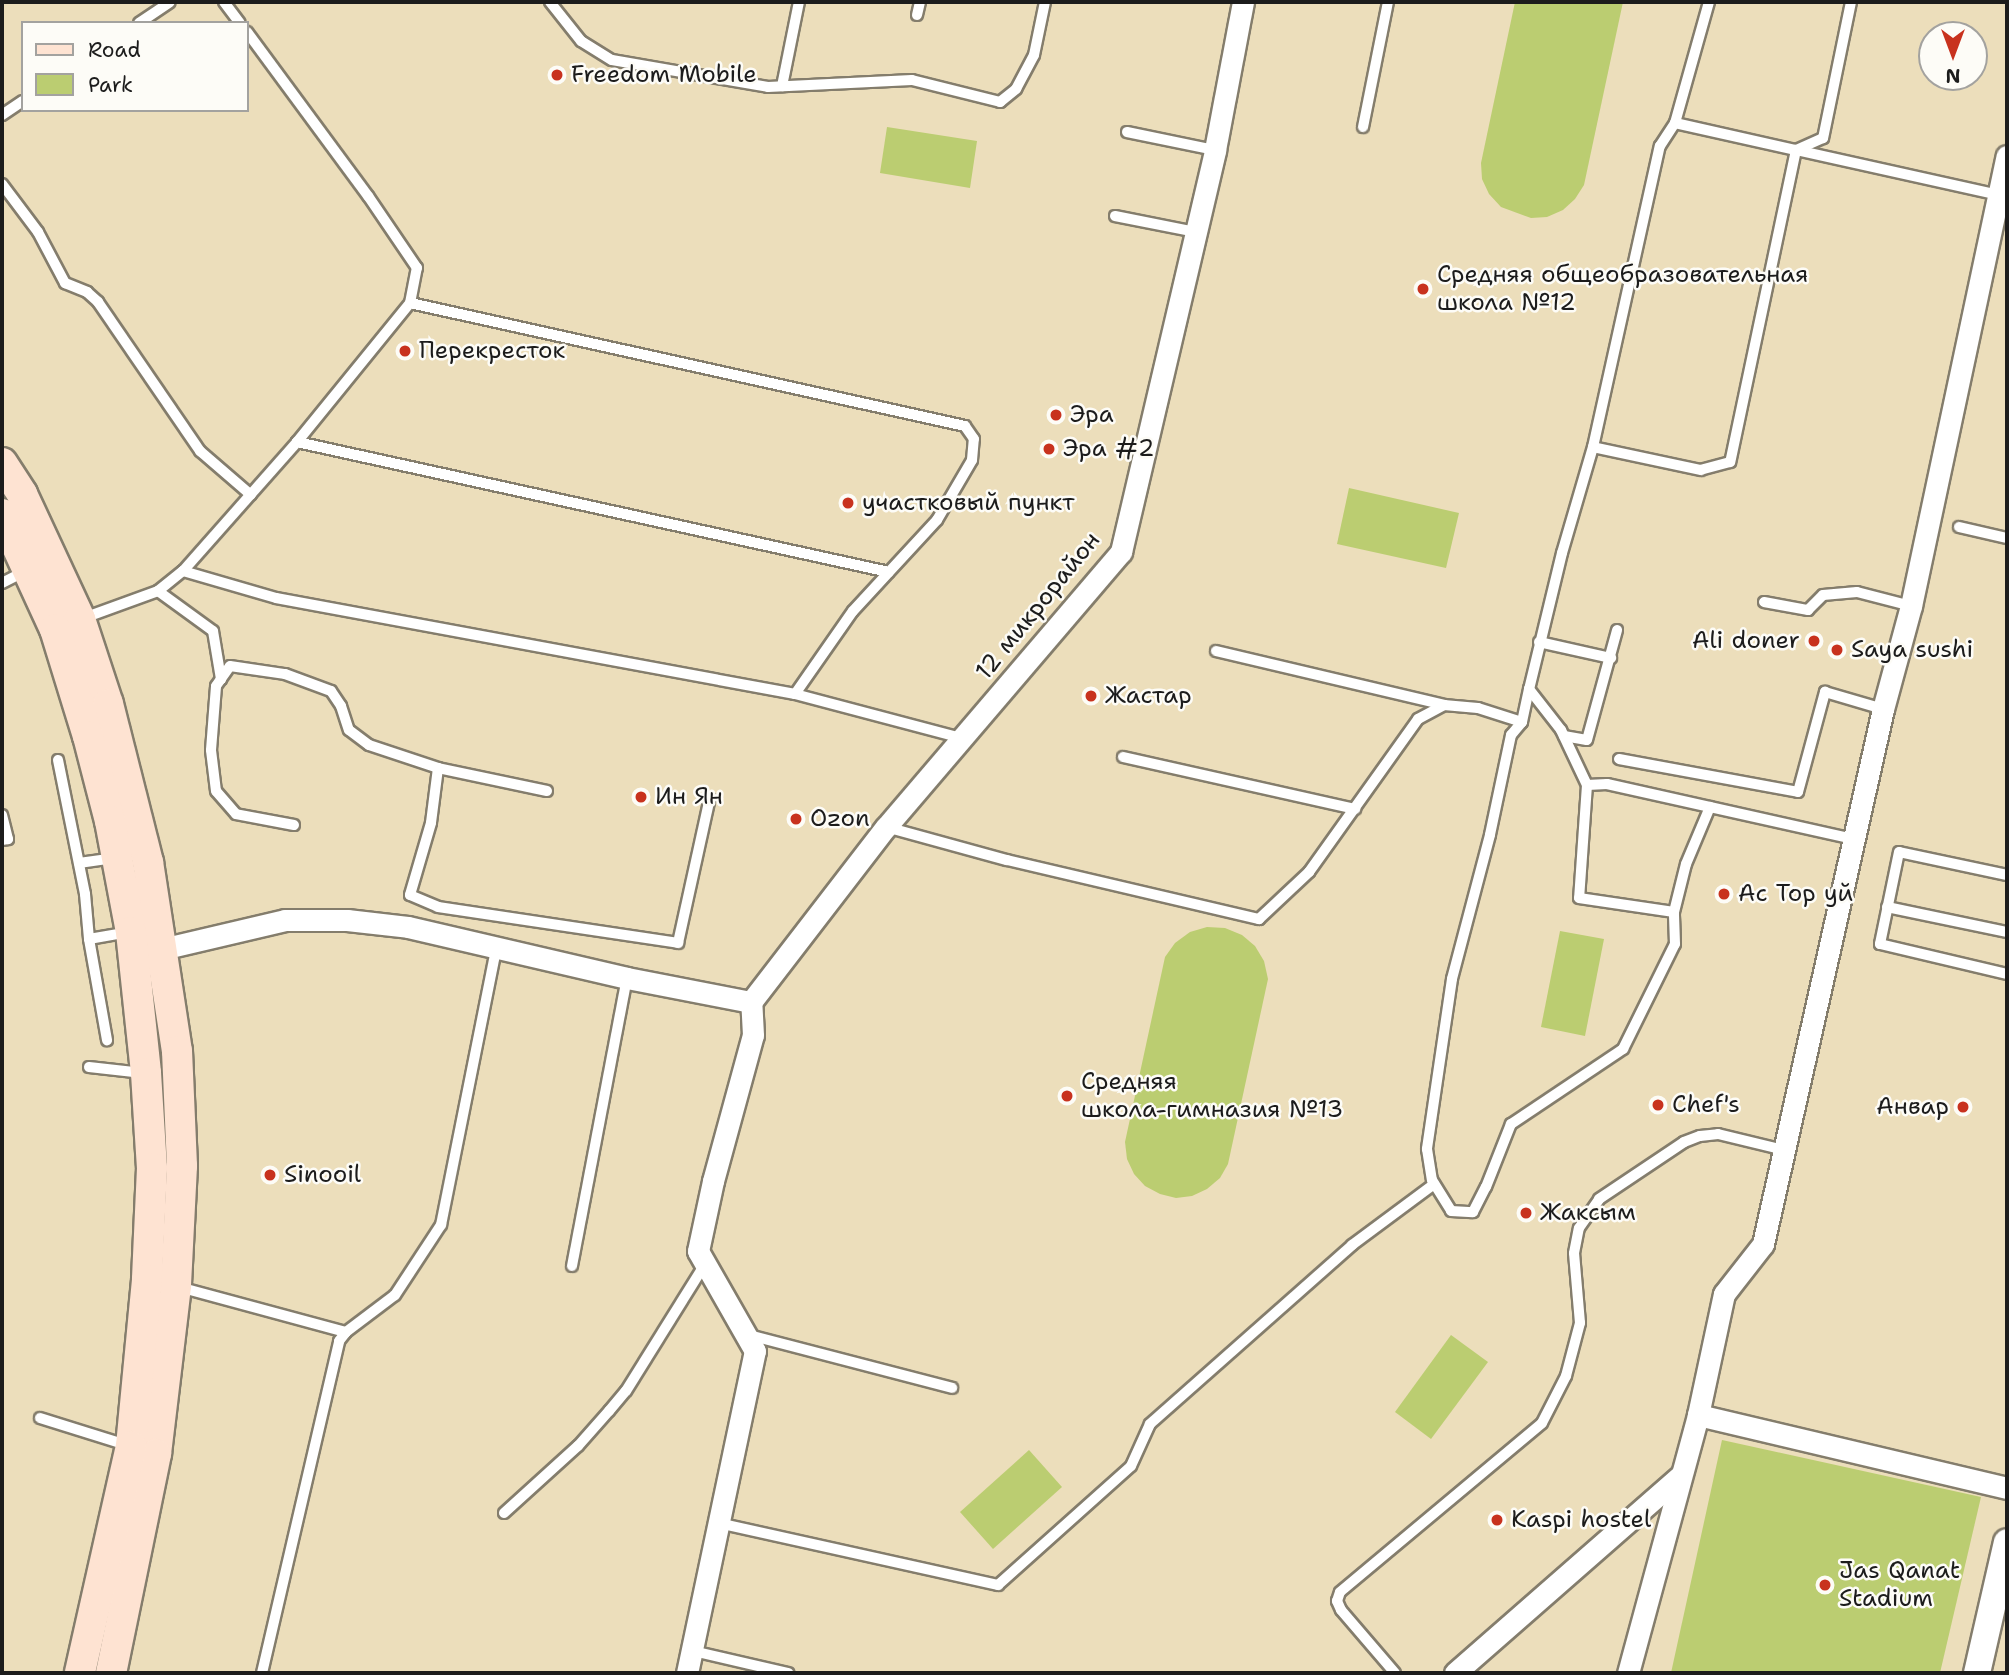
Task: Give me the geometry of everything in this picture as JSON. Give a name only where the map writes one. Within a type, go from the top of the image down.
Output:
[{"type":"main road","points":[[2,463],[22,494],[68,624],[108,704],[148,862],[164,949],[180,1100],[182,1166],[161,1283],[144,1450],[111,1673]]},
{"type":"main road","points":[[2,514],[29,569],[68,624],[89,736],[117,858],[132,943],[146,1073],[161,1283]]},
{"type":"main road","points":[[80,1673],[144,1450]]},
{"type":"street","name":"12 микрорайон","points":[[751,1002],[886,827],[1121,552],[1215,150],[1243,2]]},
{"type":"street","points":[[1628,1673],[1698,1415],[1724,1294],[1763,1244],[1883,709],[1911,606],[2007,156]]},
{"type":"street","points":[[132,943],[164,949],[285,920],[347,920],[408,927],[626,978],[751,1002],[753,1035],[713,1181],[698,1251],[755,1351],[687,1673]]},
{"type":"street","points":[[1698,1415],[2007,1488]]},
{"type":"street","points":[[1455,1673],[1681,1475]]},
{"type":"street","points":[[1977,1673],[2007,1542]]},
{"type":"lane","points":[[142,21],[170,2]]},
{"type":"lane","points":[[224,2],[238,21]]},
{"type":"lane","points":[[550,2],[581,41],[612,60],[768,87],[912,80],[1000,102],[1016,89],[1034,55],[1045,2]]},
{"type":"lane","points":[[782,86],[799,2]]},
{"type":"lane","points":[[917,15],[920,2]]},
{"type":"lane","points":[[1363,127],[1388,2]]},
{"type":"lane","points":[[1709,2],[1675,123],[1660,146],[1593,447],[1539,642],[1522,722],[1511,736],[1490,835],[1452,979],[1427,1149],[1434,1184],[1451,1210],[1473,1212],[1511,1124],[1623,1049],[1675,944],[1674,912],[1686,864],[1710,807]]},
{"type":"lane","points":[[1796,150],[1822,138],[1851,2]]},
{"type":"lane","points":[[68,624],[158,591],[183,572],[297,442],[410,303],[417,268],[368,196],[248,33]]},
{"type":"lane","points":[[2,115],[21,102]]},
{"type":"lane","points":[[1675,123],[1998,195]]},
{"type":"lane","points":[[1127,132],[1215,150]]},
{"type":"lane","points":[[1593,447],[1701,470],[1730,462],[1796,150]]},
{"type":"lane","points":[[2,184],[38,232],[65,283],[87,292],[98,302],[200,451],[251,495]]},
{"type":"lane","points":[[1115,216],[1196,233]]},
{"type":"lane","points":[[410,303],[965,426],[974,439],[972,460],[937,520],[853,611],[795,694]]},
{"type":"lane","points":[[297,442],[889,572]]},
{"type":"lane","points":[[1959,527],[2007,538]]},
{"type":"lane","points":[[2,583],[29,569]]},
{"type":"lane","points":[[183,572],[276,598],[795,694],[962,738]]},
{"type":"lane","points":[[158,591],[213,631],[221,679]]},
{"type":"lane","points":[[1764,602],[1808,610],[1823,595],[1857,592],[1911,606]]},
{"type":"lane","points":[[1564,736],[1587,740],[1618,630]]},
{"type":"lane","points":[[1539,642],[1611,658]]},
{"type":"lane","points":[[1216,651],[1444,705],[1478,708],[1522,722]]},
{"type":"lane","points":[[294,825],[236,814],[216,791],[211,750],[216,686],[230,666],[285,674],[331,691],[341,706],[349,730],[369,745],[438,768],[547,791]]},
{"type":"lane","points":[[1529,689],[1564,736],[1587,785],[1579,898],[1674,912]]},
{"type":"lane","points":[[1619,759],[1798,792],[1825,692],[1883,709]]},
{"type":"lane","points":[[886,827],[1007,860],[1259,919],[1309,872],[1418,719],[1444,705]]},
{"type":"lane","points":[[1123,757],[1355,809]]},
{"type":"lane","points":[[58,760],[79,863],[107,1040]]},
{"type":"lane","points":[[438,768],[431,823],[410,894],[438,907],[678,943],[710,798]]},
{"type":"lane","points":[[1587,785],[1607,784],[1854,839]]},
{"type":"lane","points":[[2,815],[8,839],[2,840]]},
{"type":"lane","points":[[2007,875],[1899,852],[1880,944],[2007,974]]},
{"type":"lane","points":[[79,863],[117,858]]},
{"type":"lane","points":[[1887,908],[2007,932]]},
{"type":"lane","points":[[89,939],[132,943]]},
{"type":"lane","points":[[262,1673],[339,1341],[346,1332],[396,1295],[441,1224],[496,949]]},
{"type":"lane","points":[[572,1266],[626,978]]},
{"type":"lane","points":[[89,1067],[146,1073]]},
{"type":"lane","points":[[1395,1673],[1341,1610],[1337,1601],[1340,1592],[1542,1423],[1566,1376],[1580,1323],[1574,1254],[1579,1227],[1599,1199],[1684,1142],[1700,1136],[1718,1134],[1784,1150]]},
{"type":"lane","points":[[718,1523],[998,1585],[1131,1466],[1150,1424],[1352,1245],[1434,1184]]},
{"type":"lane","points":[[504,1513],[578,1446],[626,1391],[705,1264]]},
{"type":"lane","points":[[161,1283],[346,1332]]},
{"type":"lane","points":[[748,1335],[952,1388]]},
{"type":"lane","points":[[40,1418],[144,1450]]},
{"type":"lane","points":[[693,1651],[788,1673]]},
{"type":"green space","points":[[1515,2],[1623,2],[1584,185],[1575,199],[1563,210],[1547,217],[1531,218],[1501,207],[1489,194],[1482,179],[1481,163]]},
{"type":"green space","points":[[887,127],[977,141],[970,188],[880,173]]},
{"type":"green space","points":[[1349,488],[1459,513],[1446,568],[1337,544]]},
{"type":"green space","points":[[1207,927],[1225,928],[1242,935],[1255,946],[1264,961],[1268,979],[1228,1164],[1220,1178],[1207,1189],[1192,1196],[1176,1198],[1145,1186],[1134,1174],[1127,1159],[1125,1142],[1165,957],[1175,943],[1190,932]]},
{"type":"green space","points":[[1560,931],[1604,939],[1585,1036],[1541,1027]]},
{"type":"green space","points":[[1451,1335],[1488,1362],[1431,1439],[1395,1412]]},
{"type":"green space","name":"Jas Qanat Stadium","points":[[1722,1440],[1981,1497],[1940,1673],[1671,1673]]},
{"type":"green space","points":[[1029,1450],[1062,1487],[993,1549],[960,1512]]},
{"type":"place","name":"Freedom Mobile","points":[[557,75]]},
{"type":"place","name":"Средняя общеобразовательная школа №12","points":[[1423,289]]},
{"type":"place","name":"Перекресток","points":[[405,351]]},
{"type":"place","name":"Эра","points":[[1056,415]]},
{"type":"place","name":"Эра #2","points":[[1049,449]]},
{"type":"place","name":"участковый пункт","points":[[848,503]]},
{"type":"place","name":"Ali doner","points":[[1814,641]]},
{"type":"place","name":"Saya sushi","points":[[1837,650]]},
{"type":"place","name":"Жастар","points":[[1091,696]]},
{"type":"place","name":"Ин Ян","points":[[641,797]]},
{"type":"place","name":"Ozon","points":[[796,819]]},
{"type":"place","name":"Ас Тор уй","points":[[1724,894]]},
{"type":"place","name":"Средняя школа-гимназия №13","points":[[1067,1096]]},
{"type":"place","name":"Chef's","points":[[1658,1105]]},
{"type":"place","name":"Анвар","points":[[1963,1107]]},
{"type":"place","name":"Sinooil","points":[[270,1175]]},
{"type":"place","name":"Жаксым","points":[[1526,1213]]},
{"type":"place","name":"Kaspi hostel","points":[[1497,1520]]},
{"type":"place","name":"Jas Qanat Stadium","points":[[1825,1585]]}]
